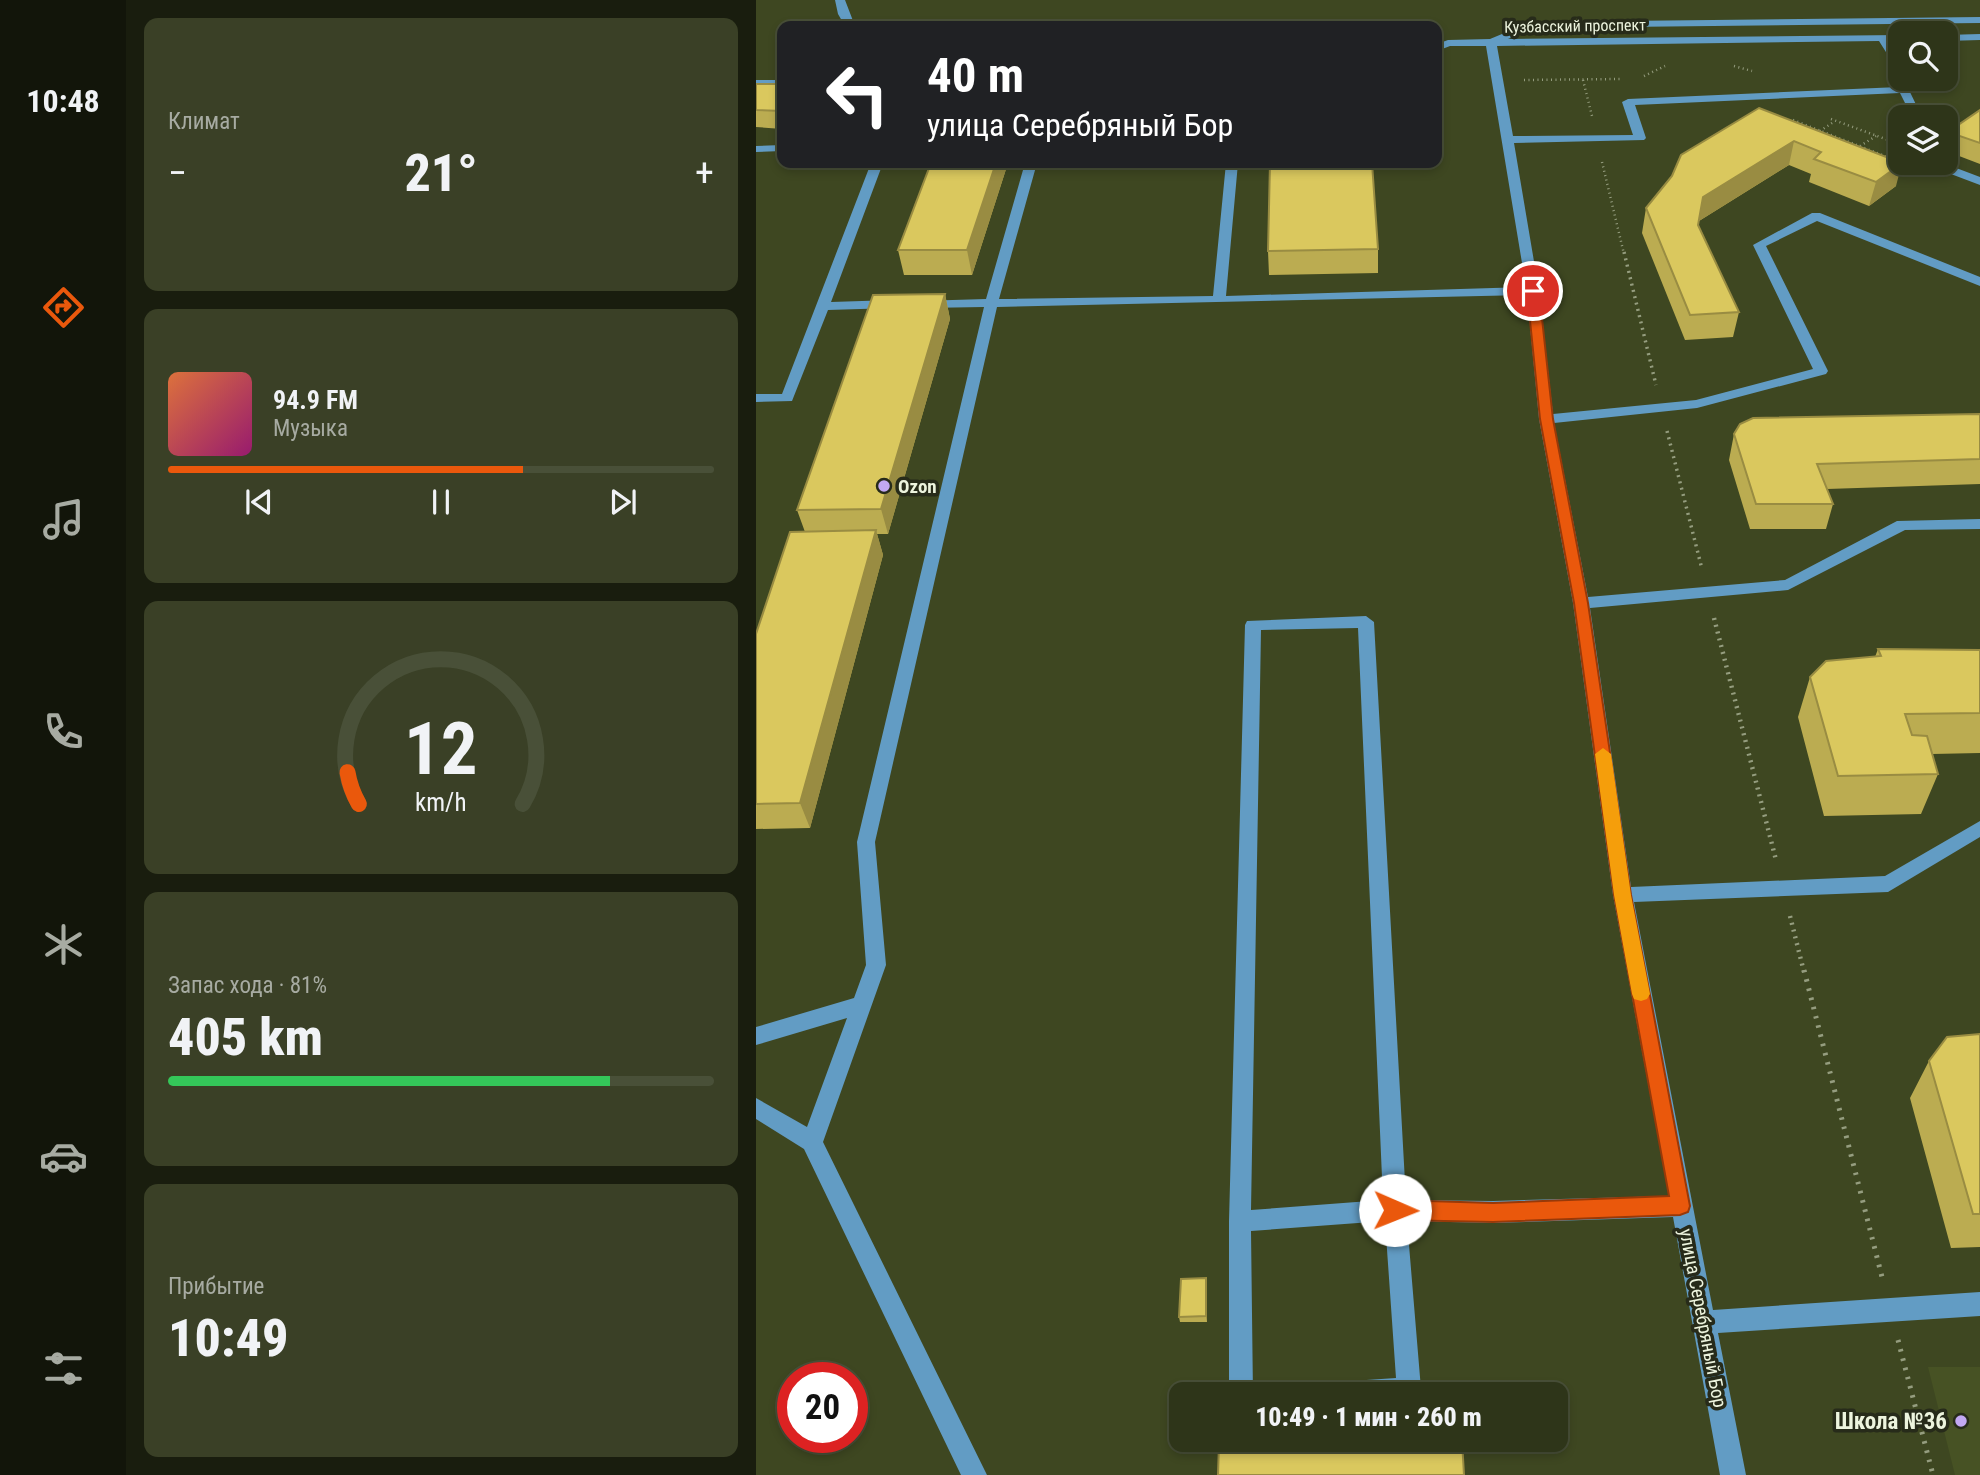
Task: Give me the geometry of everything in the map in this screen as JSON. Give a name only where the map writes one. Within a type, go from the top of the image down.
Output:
[{"type":"street","points":[[840,0],[847,21]]},
{"type":"street","name":"Кузбасский проспект","points":[[1491,43],[1531,25],[1980,20]]},
{"type":"street","points":[[1958,38],[1980,37]]},
{"type":"street","points":[[1883,38],[1888,46]]},
{"type":"street","name":"Кузбасский проспект","points":[[1491,43],[1888,38]]},
{"type":"street","points":[[1442,46],[1448,43],[1491,43]]},
{"type":"street","name":"улица Серебряный Бор","points":[[1491,43],[1533,291],[1546,419],[1581,603],[1623,895],[1733,1475]]},
{"type":"street","points":[[756,83],[777,83]]},
{"type":"street","points":[[1507,141],[1640,138],[1628,102],[1888,85]]},
{"type":"street","points":[[756,149],[777,148]]},
{"type":"street","points":[[756,398],[787,398],[875,168]]},
{"type":"street","points":[[812,1142],[876,965],[866,842],[992,302],[1030,168]]},
{"type":"street","points":[[1219,300],[1232,168]]},
{"type":"street","points":[[1958,173],[1980,181]]},
{"type":"street","points":[[1546,419],[1698,404],[1821,371],[1759,245],[1816,216],[1980,282]]},
{"type":"street","points":[[823,306],[1219,300],[1533,291]]},
{"type":"street","points":[[1581,603],[1788,585],[1902,525],[1980,524]]},
{"type":"street","points":[[1241,1382],[1240,1221],[1253,625],[1366,622],[1395,1210],[1408,1382]]},
{"type":"street","points":[[1623,895],[1888,884],[1980,828]]},
{"type":"street","points":[[756,1036],[861,1005]]},
{"type":"street","points":[[756,1108],[812,1142],[974,1475]]},
{"type":"street","points":[[1240,1221],[1395,1210],[1493,1212],[1680,1206]]},
{"type":"street","points":[[1702,1322],[1980,1304]]},
{"type":"path","points":[[1583,80],[1661,408],[1933,1475]]},
{"type":"path","points":[[1826,117],[1888,140]]},
{"type":"path","points":[[1787,118],[1888,157]]},
{"type":"path","points":[[1820,131],[1836,120]]},
{"type":"path","points":[[1860,146],[1876,135]]},
{"type":"shaded area","name":"Школа №36","points":[[1928,1367],[1980,1367],[1980,1475],[1955,1475]]},
{"type":"building","points":[[756,84],[777,84],[777,111],[756,110]]},
{"type":"building","points":[[1759,108],[1888,158],[1888,173],[1876,182],[1814,159],[1821,152],[1794,141],[1703,197],[1698,225],[1739,312],[1690,315],[1646,208],[1672,176],[1681,155]]},
{"type":"building","points":[[1980,110],[1980,143],[1958,135],[1958,125]]},
{"type":"building","points":[[929,168],[994,168],[967,250],[898,250]]},
{"type":"building","points":[[1270,168],[1372,168],[1378,249],[1268,251]]},
{"type":"building","points":[[945,294],[881,509],[797,510],[873,295]]},
{"type":"building","points":[[1980,414],[1980,459],[1817,464],[1833,504],[1756,504],[1734,434],[1740,424],[1753,418]]},
{"type":"building","points":[[876,530],[800,803],[756,804],[756,634],[790,532]]},
{"type":"building","points":[[1878,649],[1980,650],[1980,713],[1905,714],[1912,735],[1927,736],[1938,774],[1838,776],[1810,677],[1826,661],[1881,656]]},
{"type":"building","points":[[1980,1034],[1980,1214],[1973,1214],[1929,1061],[1947,1037]]},
{"type":"building","points":[[1206,1278],[1206,1316],[1179,1317],[1181,1279]]},
{"type":"building","points":[[1219,1452],[1463,1452],[1464,1475],[1218,1475]]},
{"type":"slow traffic","points":[[1603,754],[1623,895],[1641,994]]},
{"type":"place","name":"Ozon","points":[[884,486]]},
{"type":"place","name":"Школа №36","points":[[1961,1421]]},
{"type":"route","points":[[1395,1210],[1493,1212],[1680,1206],[1623,895],[1581,603],[1546,419],[1533,291]]}]
